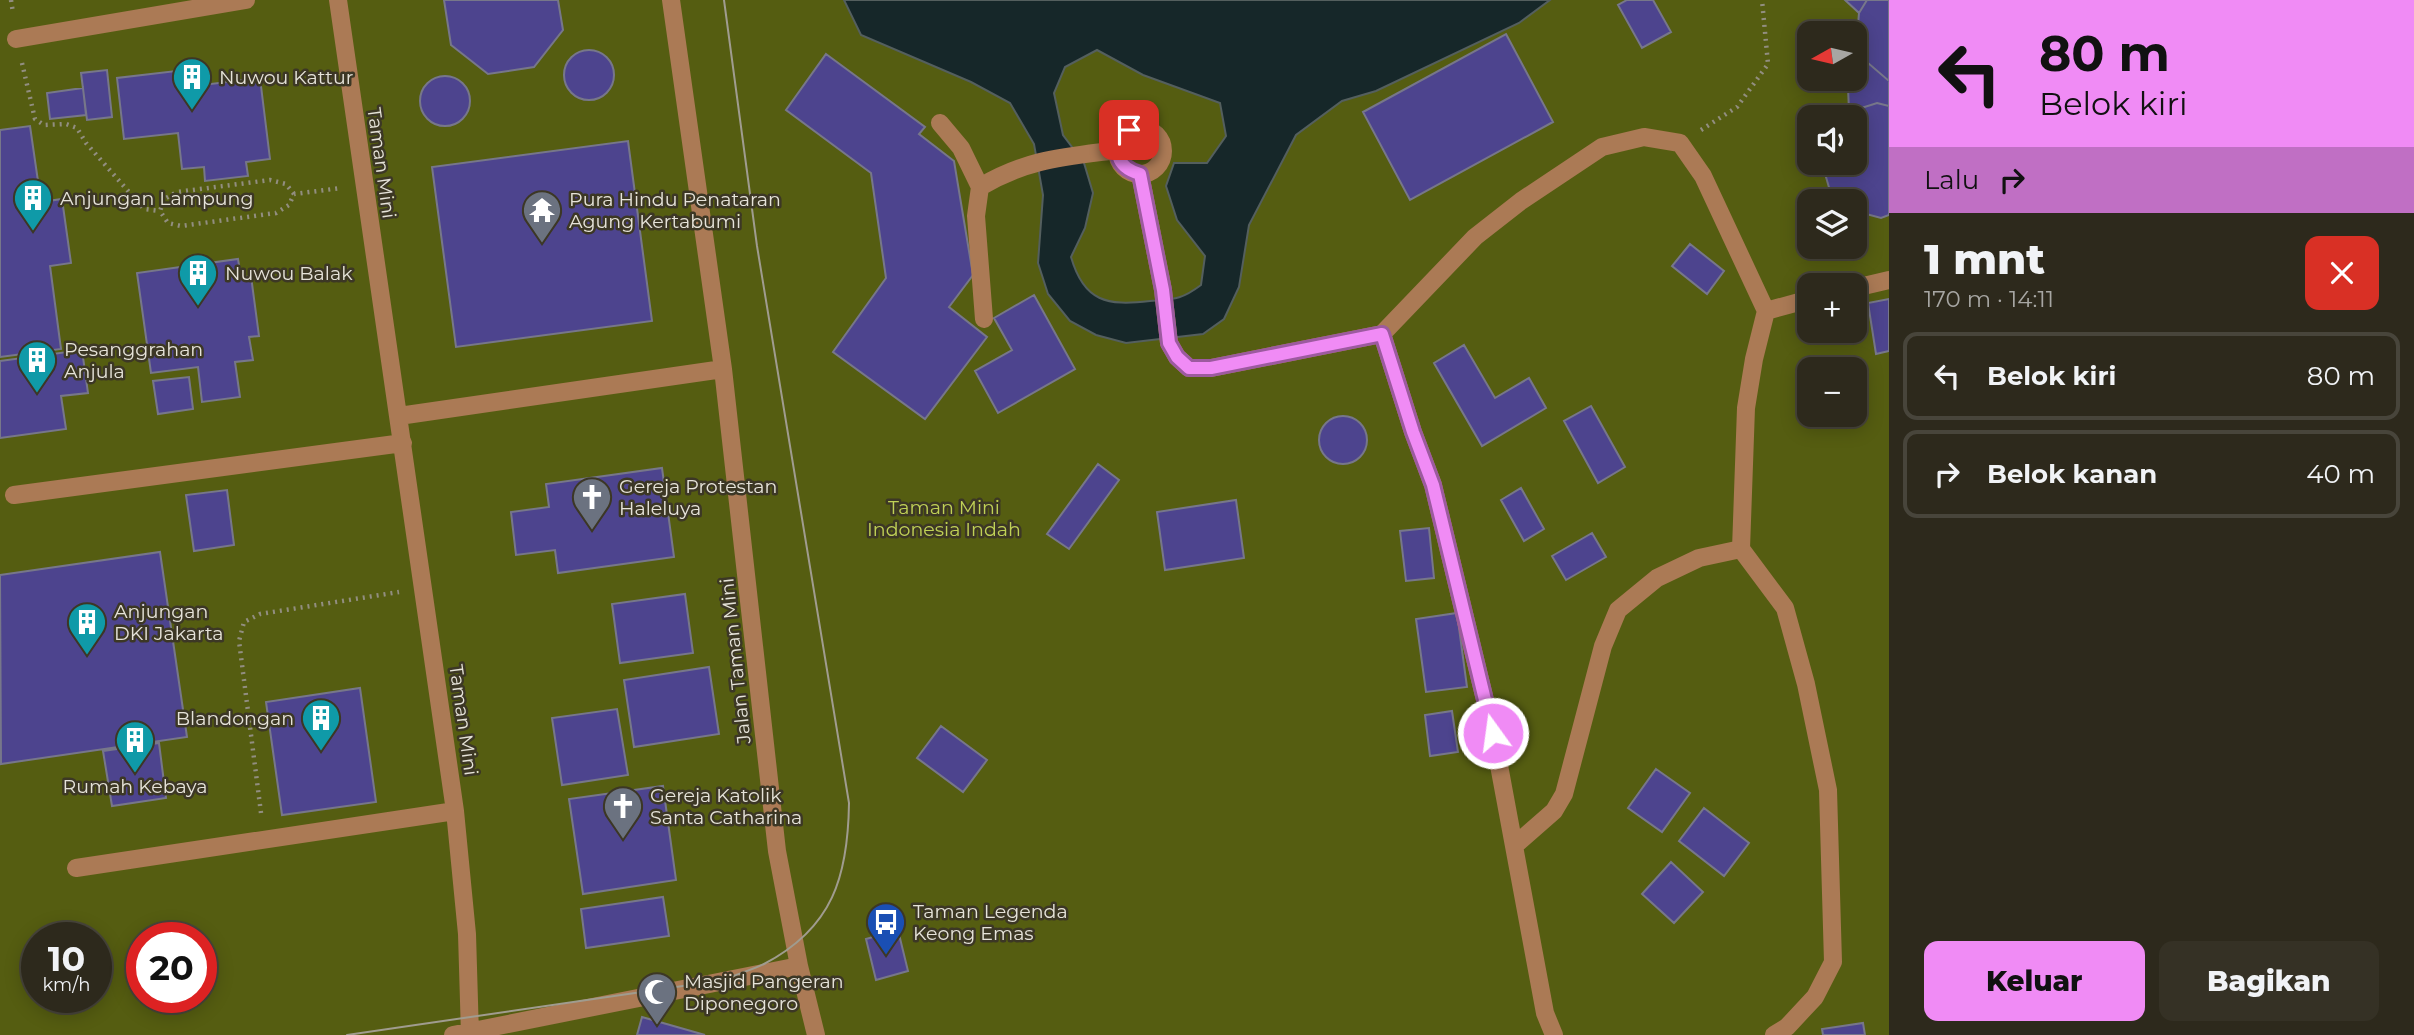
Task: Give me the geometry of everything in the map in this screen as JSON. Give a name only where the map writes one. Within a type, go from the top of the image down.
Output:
[{"type":"lane","points":[[16,38],[246,0]]},
{"type":"lane","name":"Taman Mini","points":[[338,0],[455,811],[467,934],[464,1034]]},
{"type":"lane","name":"Jalan Taman Mini","points":[[671,0],[723,369],[777,851],[799,965],[816,1035]]},
{"type":"lane","points":[[940,123],[961,148],[980,187],[976,216],[984,319]]},
{"type":"lane","points":[[1141,128],[1152,131],[1161,139],[1163,151],[1160,162],[1152,171],[1140,174],[1128,170],[1120,162],[1118,150],[1121,138],[1129,130],[1141,128]]},
{"type":"lane","points":[[1140,174],[1163,290],[1169,343],[1177,357],[1189,368],[1211,368],[1382,334],[1475,237],[1521,201],[1602,147],[1644,137],[1680,143],[1703,176],[1766,310],[1746,408],[1741,549],[1785,608],[1807,684],[1828,790],[1833,962],[1815,997],[1787,1027],[1774,1035]]},
{"type":"lane","points":[[980,187],[1003,174],[1035,162],[1118,150]]},
{"type":"lane","points":[[1867,285],[1889,279]]},
{"type":"lane","points":[[1766,310],[1797,302]]},
{"type":"lane","points":[[1382,334],[1433,485],[1493,733],[1545,1013],[1554,1035]]},
{"type":"lane","points":[[400,416],[723,369]]},
{"type":"lane","points":[[14,495],[403,443]]},
{"type":"lane","points":[[1514,846],[1554,811],[1564,794],[1603,646],[1618,610],[1657,578],[1699,558],[1741,549]]},
{"type":"lane","points":[[76,868],[455,811]]},
{"type":"lane","points":[[464,1034],[799,965]]},
{"type":"path","points":[[1680,143],[1737,107],[1768,64],[1762,0]]},
{"type":"path","points":[[16,38],[35,119],[44,125],[66,124],[77,128],[86,143],[144,209],[160,211],[168,223],[181,226],[276,213],[289,205],[294,194]]},
{"type":"path","points":[[160,211],[164,199],[177,192],[191,190],[270,180],[286,184],[294,194]]},
{"type":"path","points":[[294,194],[363,186]]},
{"type":"path","points":[[264,838],[239,641],[244,622],[260,614],[424,588]]},
{"type":"green space","name":"Taman Mini Indonesia Indah","points":[[0,0],[1889,0],[1889,1035],[0,1035]]},
{"type":"shaded area","points":[[844,0],[1550,0],[1519,23],[1376,91],[1342,101],[1296,135],[1249,225],[1239,287],[1224,319],[1203,334],[1126,343],[1096,335],[1070,321],[1048,294],[1038,263],[1043,195],[1034,144],[1010,103],[971,82],[861,35]],"holes":[[[1097,50],[1143,75],[1220,103],[1226,136],[1207,163],[1174,163],[1166,186],[1177,220],[1205,256],[1201,285],[1188,294],[1171,299],[1121,303],[1099,298],[1090,292],[1076,272],[1071,257],[1085,228],[1093,193],[1084,163],[1063,135],[1054,93],[1065,67]]]},
{"type":"building","points":[[444,0],[558,0],[563,30],[534,67],[488,74],[451,45]]},
{"type":"building","points":[[1627,0],[1653,0],[1671,32],[1642,48],[1618,5]]},
{"type":"building","points":[[1845,0],[1889,0],[1889,215],[1881,218],[1867,214],[1867,189],[1829,189],[1825,175],[1867,175],[1867,105],[1849,105],[1848,91],[1867,91],[1867,21],[1858,21],[1859,13]]},
{"type":"building","points":[[1867,0],[1889,0],[1889,81],[1868,63],[1867,21],[1858,21],[1859,13]]},
{"type":"building","points":[[1506,34],[1553,122],[1410,200],[1363,112]]},
{"type":"building","points":[[589,50],[607,57],[614,75],[607,93],[589,100],[571,93],[564,75],[571,57]]},
{"type":"building","points":[[826,54],[925,127],[919,134],[954,161],[973,275],[949,307],[987,337],[925,419],[833,352],[886,278],[871,173],[786,110]]},
{"type":"building","points":[[107,70],[112,117],[87,120],[81,73]]},
{"type":"building","name":"Nuwou Kattur","points":[[176,71],[178,88],[260,78],[270,159],[246,162],[248,176],[205,181],[204,167],[182,169],[178,133],[124,139],[117,78]]},
{"type":"building","points":[[445,76],[463,83],[470,101],[463,119],[445,126],[427,119],[420,101],[427,83]]},
{"type":"building","points":[[83,88],[86,115],[50,119],[47,93]]},
{"type":"building","points":[[1877,103],[1889,106],[1889,215],[1881,218],[1867,214],[1867,189],[1829,189],[1825,175],[1867,175],[1867,106]]},
{"type":"building","name":"Anjungan Lampung","points":[[30,126],[41,202],[62,199],[71,263],[50,266],[61,349],[0,357],[0,130]]},
{"type":"building","name":"Pura Hindu Penataran Agung Kertabumi","points":[[628,141],[652,321],[456,347],[432,167]]},
{"type":"building","points":[[1690,244],[1724,271],[1707,294],[1672,266]]},
{"type":"building","name":"Nuwou Balak","points":[[238,259],[241,278],[251,276],[259,336],[249,337],[253,360],[235,362],[240,397],[202,402],[198,367],[151,373],[137,273]]},
{"type":"building","points":[[1034,295],[1075,369],[998,413],[975,371],[1012,350],[994,318]]},
{"type":"building","points":[[1889,299],[1889,351],[1876,354],[1868,303]]},
{"type":"building","points":[[1464,345],[1495,398],[1529,378],[1546,408],[1482,446],[1434,363]]},
{"type":"building","name":"Pesanggrahan Anjula","points":[[82,350],[88,393],[61,396],[66,429],[0,438],[0,361]]},
{"type":"building","points":[[189,377],[193,409],[158,414],[153,381]]},
{"type":"building","points":[[1591,406],[1625,467],[1598,483],[1564,421]]},
{"type":"building","points":[[1343,416],[1360,423],[1367,440],[1360,457],[1343,464],[1326,457],[1319,440],[1326,423]]},
{"type":"building","points":[[1098,464],[1119,480],[1069,549],[1047,534]]},
{"type":"building","name":"Gereja Protestan Haleluya","points":[[662,468],[674,557],[558,573],[555,550],[516,555],[511,512],[549,507],[546,484]]},
{"type":"building","points":[[1521,488],[1544,529],[1524,541],[1501,500]]},
{"type":"building","points":[[227,490],[234,545],[194,551],[186,495]]},
{"type":"building","points":[[1236,500],[1244,558],[1165,570],[1157,512]]},
{"type":"building","points":[[1429,528],[1434,578],[1406,581],[1400,531]]},
{"type":"building","points":[[1592,533],[1606,557],[1566,580],[1552,556]]},
{"type":"building","name":"Anjungan DKI Jakarta","points":[[160,552],[187,737],[1,764],[0,575]]},
{"type":"building","points":[[685,594],[693,653],[620,663],[612,604]]},
{"type":"building","points":[[1457,613],[1467,687],[1426,692],[1416,619]]},
{"type":"building","points":[[709,667],[719,734],[634,747],[624,680]]},
{"type":"building","name":"Blandongan","points":[[360,688],[376,802],[282,815],[266,702]]},
{"type":"building","points":[[617,709],[628,775],[562,785],[552,718]]},
{"type":"building","points":[[1452,711],[1458,752],[1430,756],[1425,715]]},
{"type":"building","points":[[941,726],[987,760],[963,792],[917,758]]},
{"type":"building","name":"Rumah Kebaya","points":[[159,743],[166,798],[112,806],[103,751]]},
{"type":"building","points":[[1656,769],[1690,793],[1662,832],[1628,808]]},
{"type":"building","name":"Gereja Katolik Santa Catharina","points":[[663,786],[676,880],[583,894],[569,799]]},
{"type":"building","points":[[1704,808],[1749,843],[1724,876],[1679,841]]},
{"type":"building","points":[[1671,862],[1703,892],[1674,923],[1642,894]]},
{"type":"building","points":[[663,897],[669,936],[586,948],[581,909]]},
{"type":"building","points":[[898,930],[908,971],[876,980],[866,939]]},
{"type":"building","name":"Masjid Pangeran Diponegoro","points":[[642,1017],[705,1035],[637,1035]]},
{"type":"building","points":[[1863,1023],[1865,1035],[1823,1035],[1822,1029]]},
{"type":"tram line","points":[[347,1035],[724,980],[764,964],[806,934],[821,916],[840,877],[845,854],[849,803],[757,246],[724,0]]},
{"type":"place","name":"Nuwou Kattur","points":[[192,111]]},
{"type":"place","name":"Anjungan Lampung","points":[[33,232]]},
{"type":"place","name":"Pura Hindu Penataran Agung Kertabumi","points":[[542,244]]},
{"type":"place","name":"Nuwou Balak","points":[[198,307]]},
{"type":"place","name":"Pesanggrahan Anjula","points":[[37,394]]},
{"type":"place","name":"Gereja Protestan Haleluya","points":[[592,531]]},
{"type":"place","name":"Anjungan DKI Jakarta","points":[[87,656]]},
{"type":"place","name":"Blandongan","points":[[321,752]]},
{"type":"place","name":"Rumah Kebaya","points":[[135,774]]},
{"type":"place","name":"Gereja Katolik Santa Catharina","points":[[623,840]]},
{"type":"place","name":"Taman Legenda Keong Emas","points":[[886,956]]},
{"type":"place","name":"Masjid Pangeran Diponegoro","points":[[657,1026]]},
{"type":"route","points":[[1129,130],[1121,138],[1118,150],[1120,162],[1128,170],[1140,174],[1163,290],[1169,343],[1177,357],[1189,368],[1211,368],[1382,334],[1433,485],[1493,733]]}]
